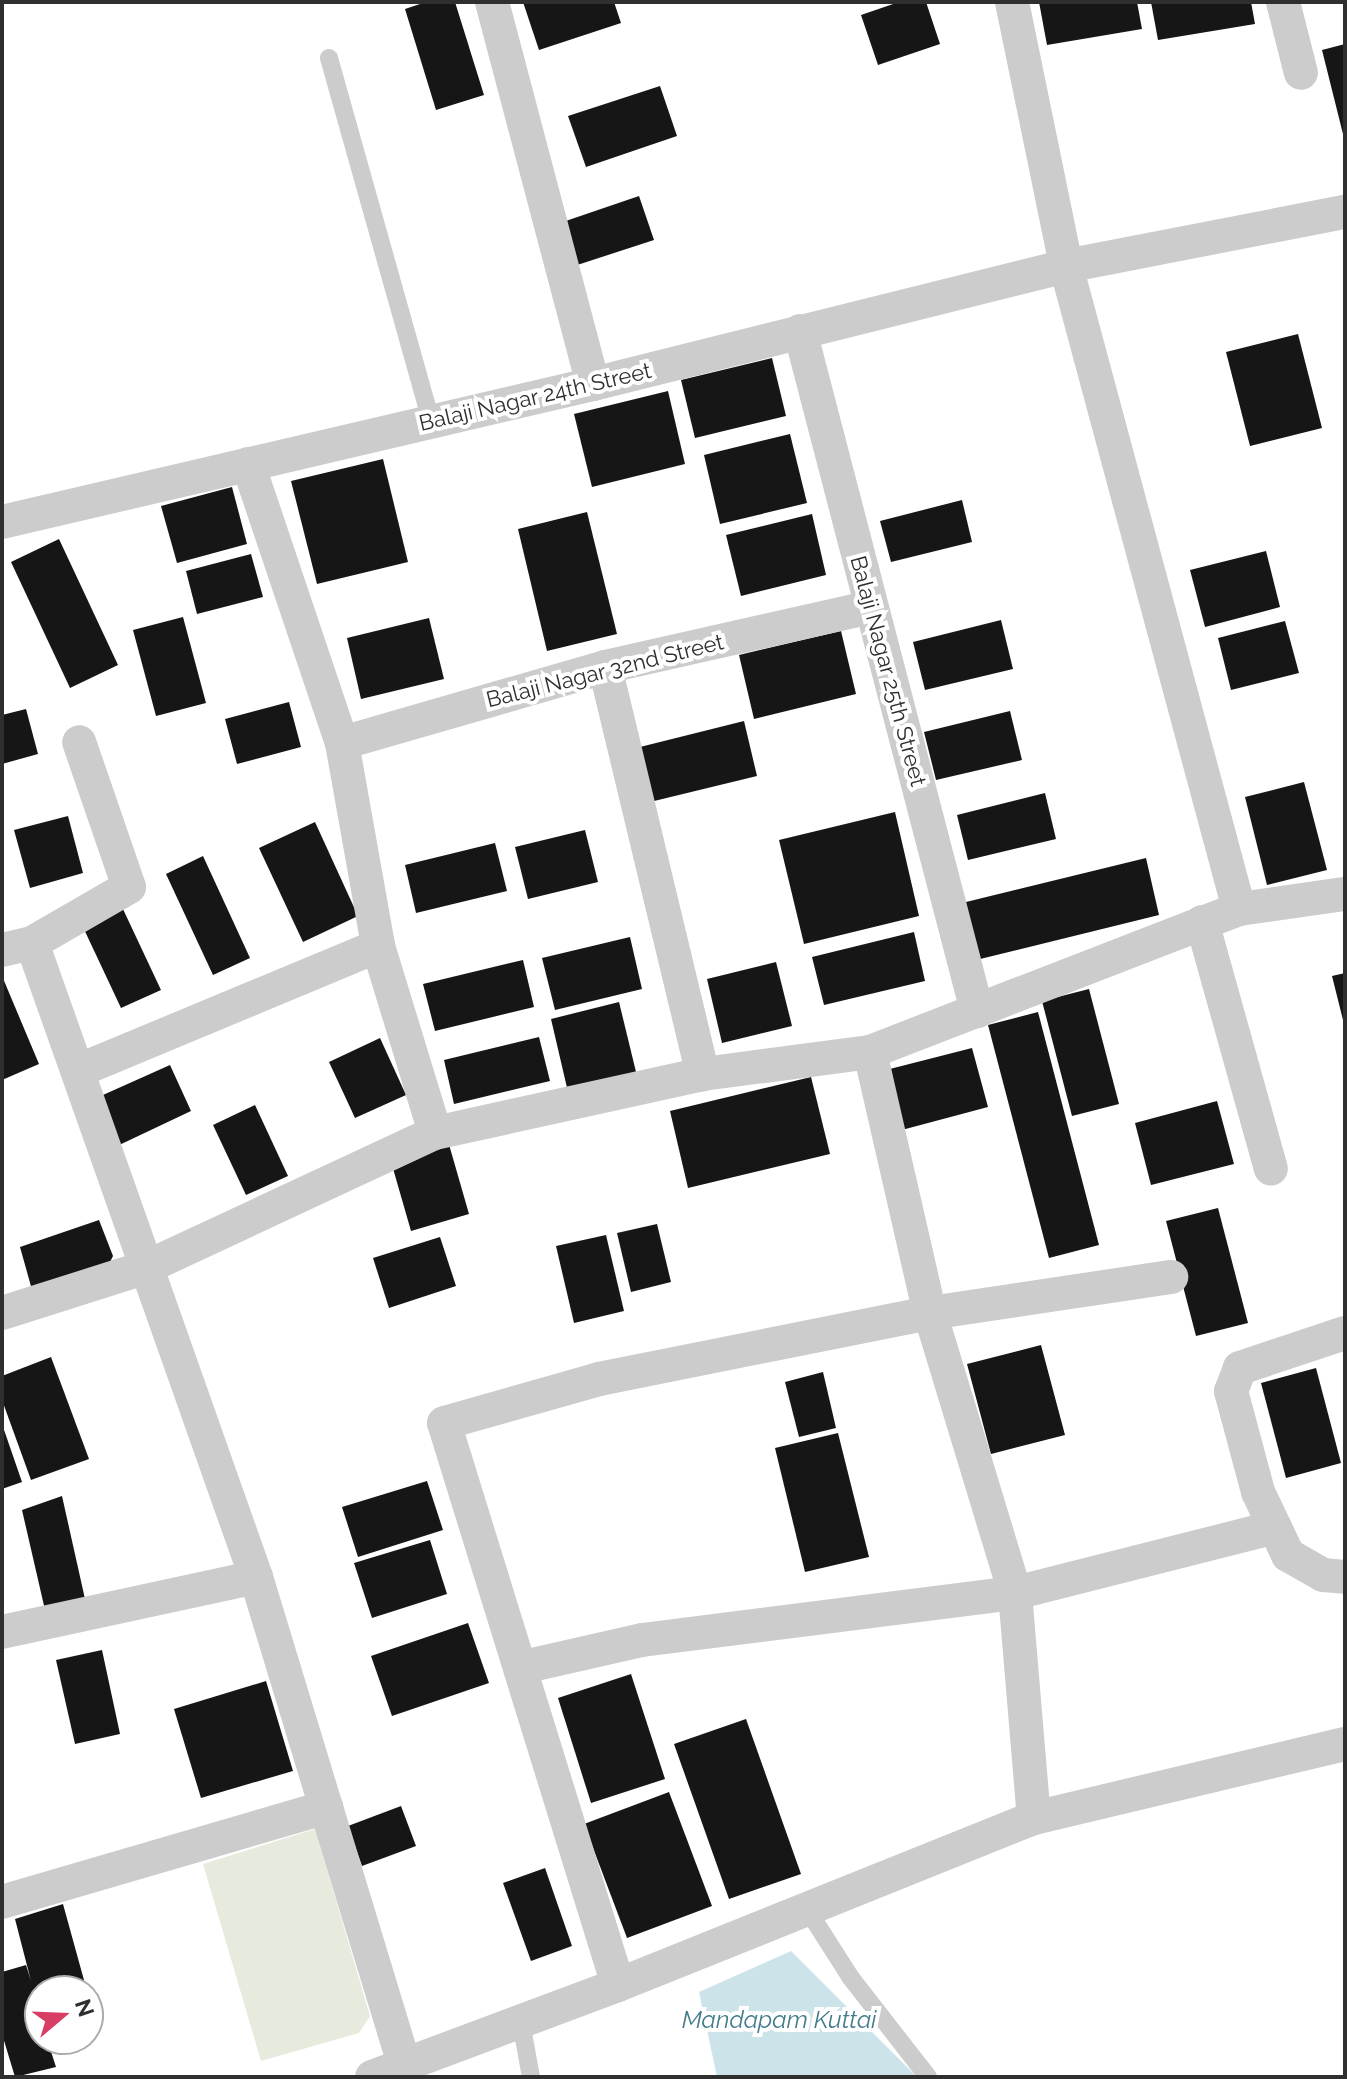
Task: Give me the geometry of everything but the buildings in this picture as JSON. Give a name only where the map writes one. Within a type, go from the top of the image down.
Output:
[{"type":"street","points":[[492,2],[593,384]]},
{"type":"street","points":[[1012,2],[1066,266],[1239,909]]},
{"type":"street","points":[[1283,2],[1301,73]]},
{"type":"street","name":"Balaji Nagar 24th Street","points":[[2,522],[593,384],[1066,266],[1345,212]]},
{"type":"street","name":"Balaji Nagar 25th Street","points":[[800,331],[977,1011]]},
{"type":"street","points":[[248,464],[342,743],[378,946],[435,1133]]},
{"type":"street","name":"Balaji Nagar 32nd Street","points":[[342,743],[605,667],[871,607]]},
{"type":"street","points":[[605,667],[703,1074]]},
{"type":"street","points":[[79,742],[129,887],[17,947],[80,1070],[256,1577],[405,2067]]},
{"type":"street","points":[[2,1313],[147,1267],[435,1133],[703,1074],[870,1052],[1239,909],[1345,894]]},
{"type":"street","points":[[1202,922],[1271,1169]]},
{"type":"street","points":[[80,1070],[378,946]]},
{"type":"street","points":[[870,1052],[930,1313],[1015,1593],[1034,1818]]},
{"type":"street","points":[[618,1985],[523,1667],[444,1423],[599,1379],[930,1313],[1171,1277]]},
{"type":"street","points":[[1345,1333],[1240,1368],[1231,1391],[1254,1480],[1288,1555],[1307,1569],[1345,1577]]},
{"type":"street","points":[[523,1667],[642,1640],[1015,1593],[1275,1527]]},
{"type":"street","points":[[2,1632],[256,1577]]},
{"type":"street","points":[[372,2077],[618,1985],[1034,1818],[1345,1744]]},
{"type":"street","points":[[2,1902],[326,1807]]},
{"type":"lane","points":[[329,58],[431,422]]},
{"type":"lane","points":[[807,1909],[851,1978],[928,2077]]},
{"type":"lane","points":[[521,2022],[531,2077]]},
{"type":"shaded area","points":[[315,1829],[370,2016],[359,2033],[261,2061],[203,1864]]},
{"type":"water","name":"Mandapam Kuttai","points":[[791,1951],[917,2077],[717,2077],[699,1992]]}]
